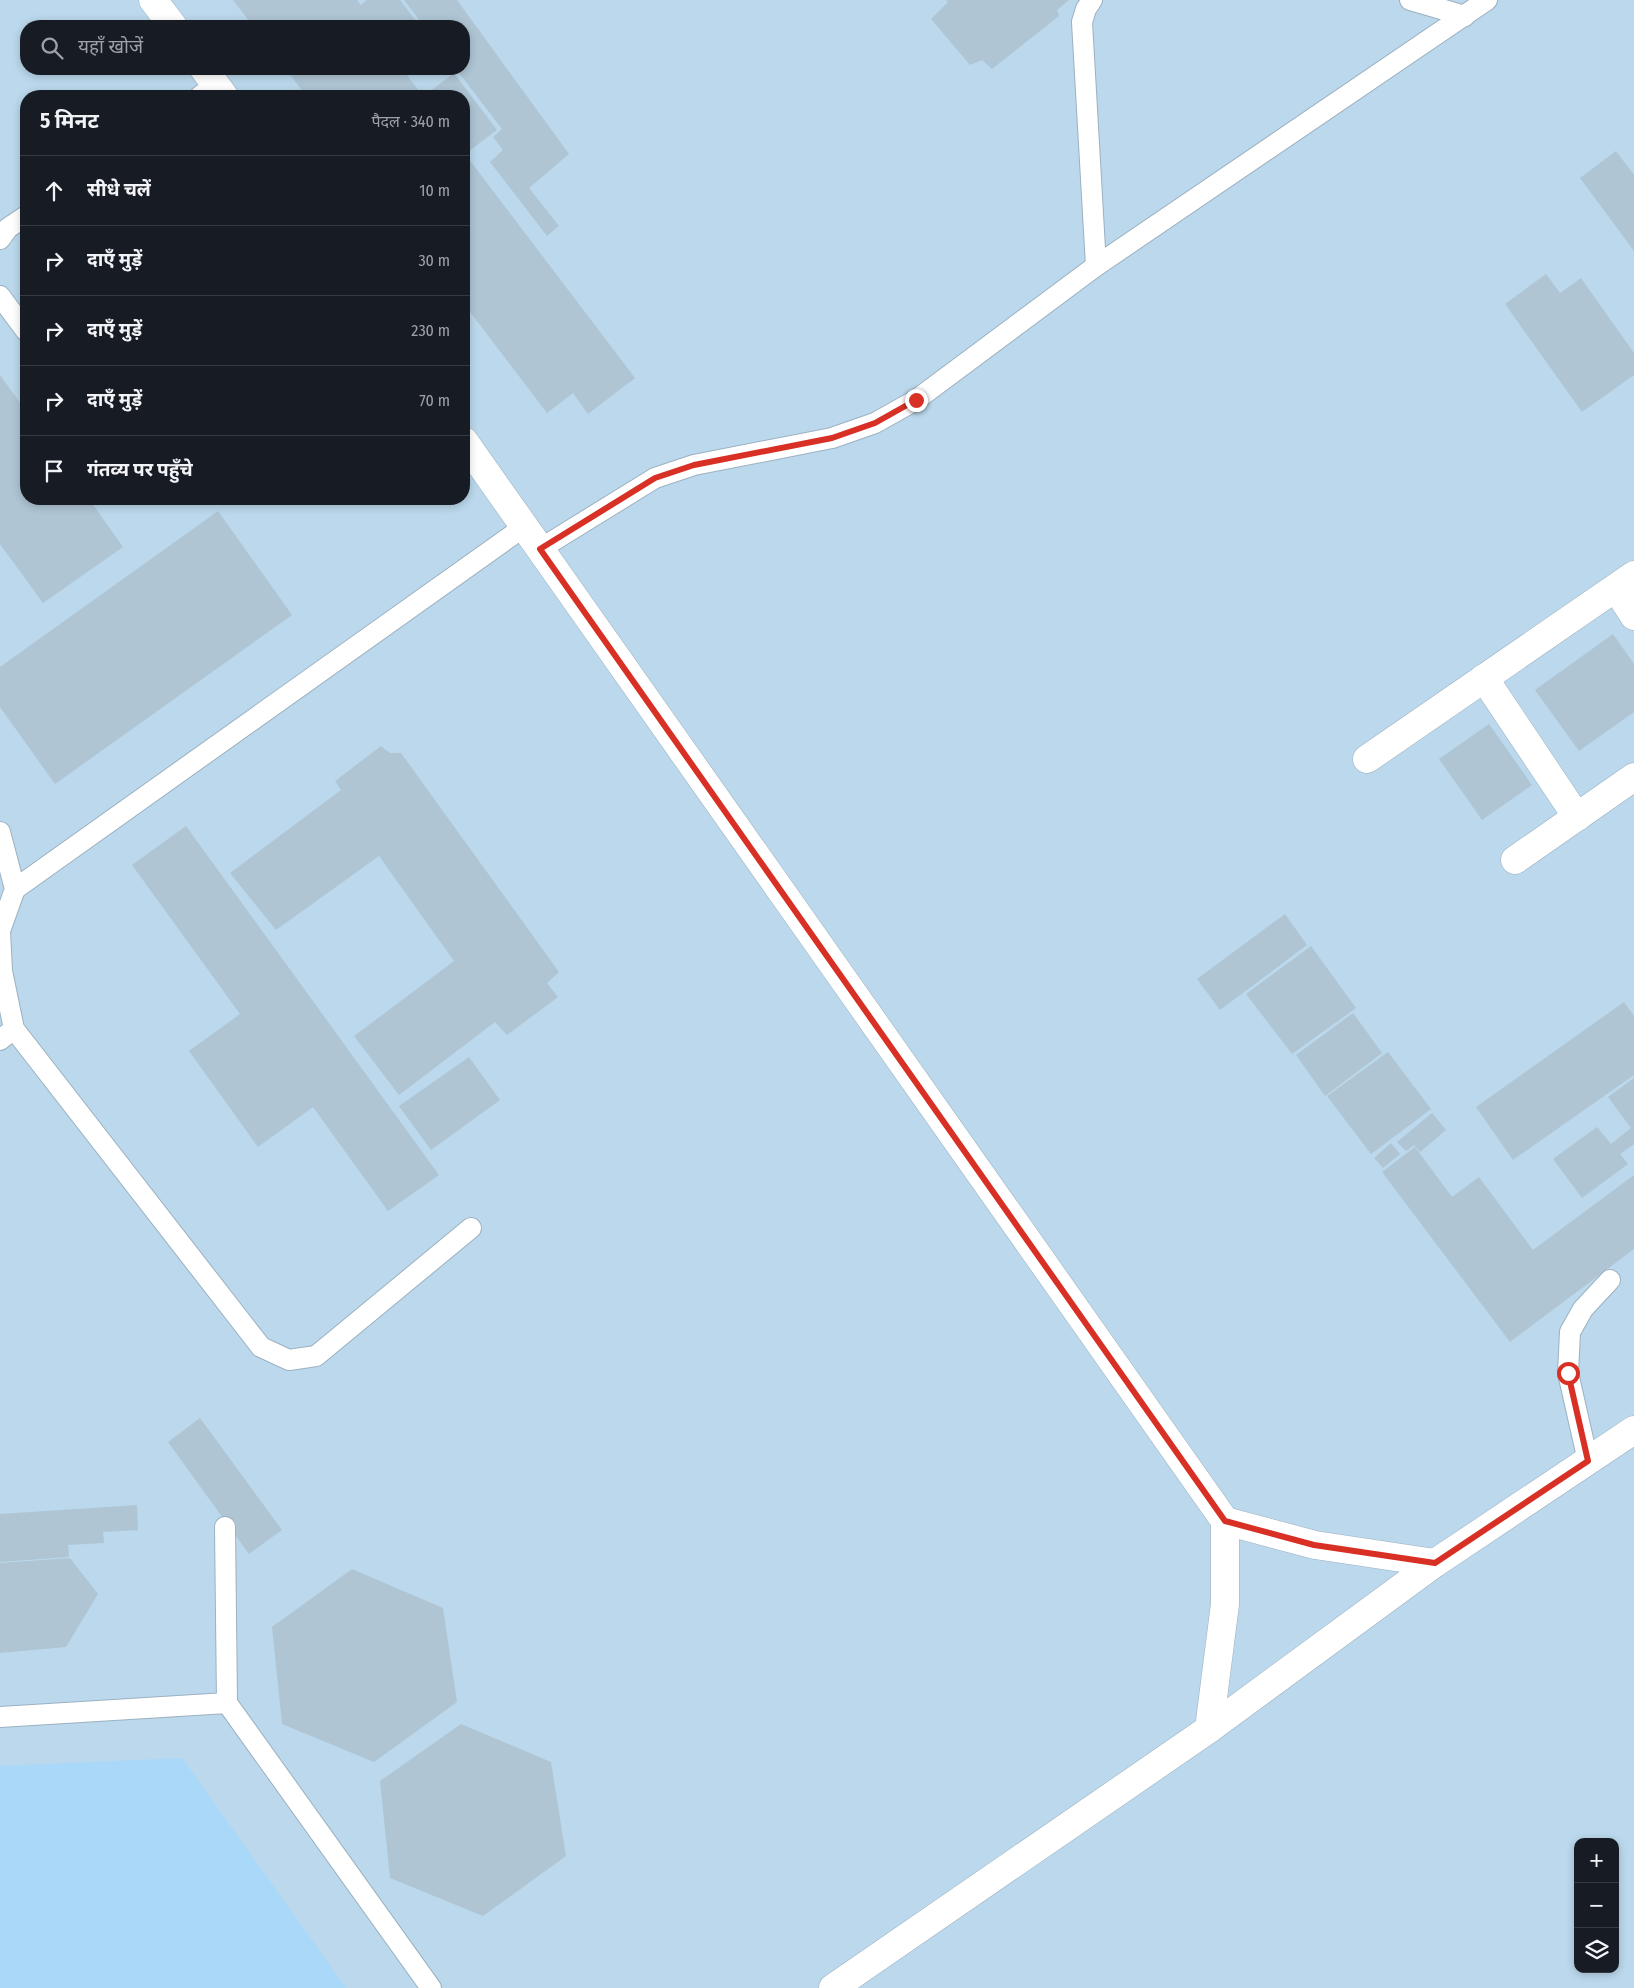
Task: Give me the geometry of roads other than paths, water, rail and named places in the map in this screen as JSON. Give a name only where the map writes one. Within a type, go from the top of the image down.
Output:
[{"type":"street","points":[[153,0],[168,20]]},
{"type":"street","points":[[470,450],[1225,1521],[1225,1604],[1210,1729]]},
{"type":"street","points":[[1367,759],[1625,581],[1634,616]]},
{"type":"street","points":[[1484,678],[1577,816]]},
{"type":"street","points":[[1515,860],[1634,777]]},
{"type":"street","points":[[833,1988],[1210,1729],[1435,1563],[1634,1430]]},
{"type":"street","points":[[1225,1521],[1314,1545],[1435,1563]]},
{"type":"lane","points":[[1092,0],[1086,9],[1082,22],[1096,266]]},
{"type":"lane","points":[[1410,0],[1435,4],[1465,16]]},
{"type":"lane","points":[[540,549],[655,478],[694,465],[832,438],[875,423],[916,400],[1096,266],[1487,0]]},
{"type":"lane","points":[[0,239],[8,228],[20,220]]},
{"type":"lane","points":[[0,296],[20,323]]},
{"type":"lane","points":[[15,889],[524,526]]},
{"type":"lane","points":[[0,832],[15,889],[0,931],[7,1035],[261,1347],[289,1360],[316,1356],[470,1228]]},
{"type":"lane","points":[[1588,1461],[1568,1373],[1570,1332],[1583,1309],[1610,1280]]},
{"type":"lane","points":[[225,1528],[226,1703],[431,1988]]},
{"type":"lane","points":[[0,1716],[226,1703]]}]
